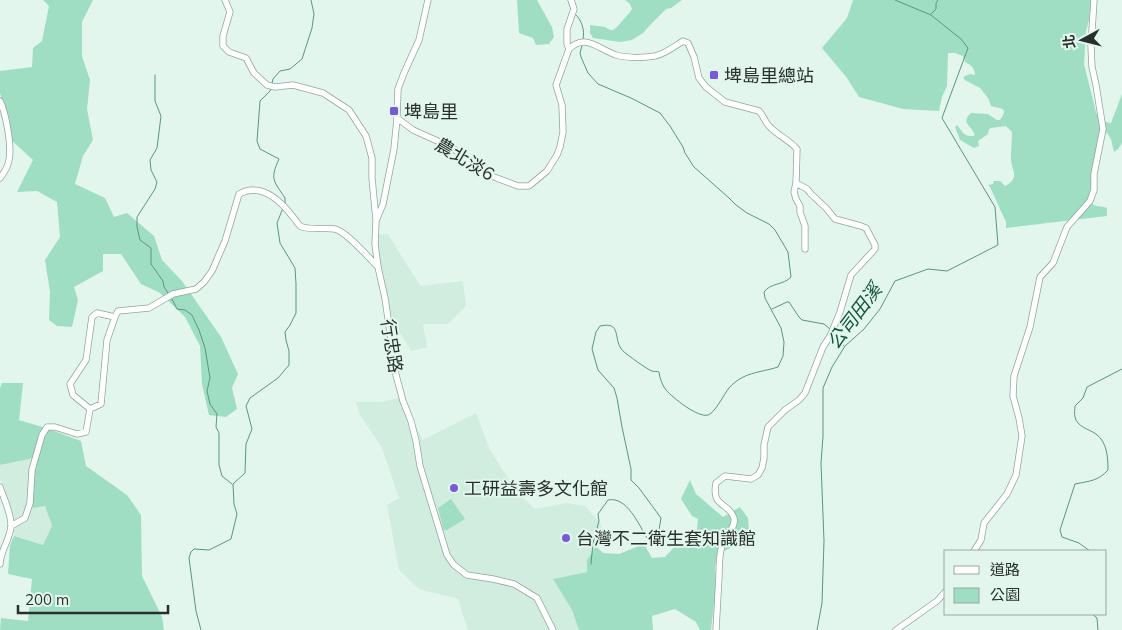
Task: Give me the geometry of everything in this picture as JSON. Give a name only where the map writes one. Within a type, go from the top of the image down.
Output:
[{"type":"street","points":[[225,0],[230,12],[223,36],[223,46],[229,52],[246,58],[254,73],[267,85],[275,87],[293,85],[324,93],[349,110],[366,136],[372,158],[376,221]]},
{"type":"street","name":"行忠路","points":[[428,0],[419,40],[398,89],[394,149],[383,204],[376,221],[375,244],[396,375],[411,421],[420,466],[447,555],[454,565],[467,575],[514,584],[537,598],[553,630]]},
{"type":"street","name":"農北淡6","points":[[397,118],[413,130],[453,148],[478,171],[518,186],[529,186],[547,171],[560,147],[562,105],[556,85],[569,49],[567,29],[573,12],[571,0]]},
{"type":"street","points":[[975,550],[981,540],[984,523],[1007,494],[1016,475],[1022,436],[1013,396],[1014,376],[1030,327],[1040,277],[1053,263],[1067,227],[1090,201],[1094,190],[1094,174],[1103,129],[1092,67],[1091,46],[1094,0]]},
{"type":"street","points":[[569,49],[574,44],[583,42],[617,55],[640,57],[660,55],[683,41],[688,43],[694,57],[699,78],[706,87],[726,102],[759,111],[767,124],[797,149],[794,192],[805,226],[805,249]]},
{"type":"street","points":[[0,101],[5,116],[9,142],[9,160],[0,178]]},
{"type":"street","points":[[716,630],[722,545],[734,525],[734,519],[731,512],[718,501],[715,490],[716,483],[725,476],[751,479],[758,476],[762,468],[768,428],[805,393],[823,347],[840,312],[851,274],[874,249],[875,245],[866,228],[835,219],[807,189],[796,183]]},
{"type":"street","points":[[90,409],[101,404],[108,340],[114,317],[118,312],[149,308],[173,294],[196,289],[204,282],[212,271],[225,241],[239,194],[246,190],[256,190],[275,198],[302,227],[336,229],[346,235],[378,267]]},
{"type":"street","points":[[90,409],[73,395],[70,384],[86,360],[92,317],[97,313],[114,317]]},
{"type":"street","points":[[11,526],[25,518],[30,503],[32,470],[42,435],[47,427],[55,427],[77,434],[86,432],[90,409]]},
{"type":"street","points":[[0,487],[11,526],[0,558],[0,564]]},
{"type":"street","points":[[896,630],[937,601],[944,593]]},
{"type":"shaded area","points":[[388,234],[421,286],[463,281],[466,306],[448,324],[423,324],[427,347],[411,351],[401,334],[389,336],[377,274],[377,235]]},
{"type":"shaded area","points":[[401,397],[423,440],[476,413],[490,450],[516,491],[535,509],[566,503],[585,506],[602,525],[596,546],[587,560],[587,572],[553,579],[572,610],[579,630],[468,630],[458,599],[419,589],[399,570],[387,505],[399,498],[382,448],[360,415],[356,402],[381,402]]},
{"type":"shaded area","points":[[33,457],[33,507],[45,506],[52,526],[43,545],[14,536],[14,516],[0,479],[0,465]]},
{"type":"green space","points":[[43,0],[93,0],[82,22],[82,56],[90,80],[87,109],[93,140],[83,156],[75,184],[105,198],[114,217],[127,213],[154,236],[162,260],[182,281],[221,337],[238,374],[232,388],[237,409],[226,417],[209,415],[202,384],[200,346],[185,317],[160,293],[141,284],[121,254],[103,254],[103,271],[74,287],[78,300],[72,327],[57,326],[49,320],[50,292],[45,260],[60,237],[57,202],[37,191],[17,192],[33,160],[10,139],[0,93],[0,71],[32,67],[33,48],[42,41],[49,6]]},
{"type":"green space","points":[[517,0],[537,0],[552,27],[554,37],[549,44],[536,45],[533,38],[519,33]]},
{"type":"green space","points":[[625,0],[682,0],[671,8],[666,9],[643,33],[632,40],[620,42],[593,38],[590,33],[590,25],[613,30],[630,12],[632,9],[630,4]]},
{"type":"green space","points":[[853,0],[1091,0],[1086,31],[1084,64],[1100,121],[1111,123],[1122,94],[1122,143],[1114,152],[1111,139],[1105,130],[1091,203],[1107,208],[1107,216],[1006,228],[1006,222],[988,185],[993,184],[994,181],[1000,181],[1005,186],[1013,180],[1014,173],[1011,162],[1012,132],[1006,126],[991,128],[988,134],[978,141],[979,146],[974,148],[960,140],[955,127],[957,125],[965,135],[973,136],[975,135],[966,122],[971,113],[988,114],[1000,120],[1004,110],[991,106],[988,98],[980,88],[963,78],[970,74],[975,75],[974,70],[965,62],[963,56],[955,53],[948,53],[947,86],[939,111],[903,109],[859,97],[847,78],[822,48],[847,18]]},
{"type":"green space","points":[[2,383],[23,383],[19,420],[81,441],[86,466],[127,495],[141,515],[142,576],[162,617],[164,630],[0,630],[1,618],[28,621],[32,579],[8,574],[10,545],[14,536],[43,545],[52,526],[45,506],[33,508],[31,495],[33,458],[0,465],[0,388]]},
{"type":"green space","points":[[690,480],[696,494],[723,517],[740,507],[748,518],[749,531],[735,546],[717,554],[715,568],[716,586],[711,630],[700,630],[696,622],[675,609],[652,616],[653,630],[579,630],[572,610],[553,579],[587,572],[587,560],[596,546],[603,553],[619,554],[644,544],[652,558],[665,557],[676,545],[696,538],[698,519],[692,516],[681,499]]},
{"type":"green space","points":[[451,499],[465,519],[444,530],[438,508]]},
{"type":"waterway","points":[[272,84],[273,79],[280,71],[290,69],[302,59],[312,28],[314,14],[311,0]]},
{"type":"waterway","points":[[568,0],[571,9]]},
{"type":"waterway","name":"公司田溪","points":[[817,630],[822,603],[824,541],[821,463],[823,388],[832,367],[845,346],[864,329],[880,309],[895,281],[928,269],[947,271],[998,245],[995,207],[942,118],[968,48],[961,39],[931,15],[895,0]]},
{"type":"waterway","points":[[931,14],[936,9],[938,0]]},
{"type":"waterway","points":[[575,14],[582,26],[583,39]]},
{"type":"waterway","points":[[582,46],[581,57],[588,73],[598,84],[660,113],[670,126],[694,167],[736,205],[769,224],[775,230],[788,252],[791,277],[764,292],[765,298],[781,328],[784,342],[783,356],[778,367],[746,376],[734,383],[711,414],[708,415],[692,411],[674,398],[663,386],[659,372],[650,370],[623,351],[612,326],[600,326],[596,332],[592,349],[598,370],[614,388],[617,398],[631,469],[631,480],[661,518],[659,530],[647,538],[627,507],[621,502],[608,500],[598,514],[599,521],[593,543],[591,564]]},
{"type":"waterway","points":[[155,75],[155,101],[161,116],[157,148],[150,160],[151,170],[157,182],[155,189],[137,217],[137,227],[140,240],[151,248],[151,264],[163,281],[168,293]]},
{"type":"waterway","points":[[271,88],[260,101],[257,141],[260,149],[279,159],[274,171],[274,179],[285,198],[285,204]]},
{"type":"waterway","points":[[201,630],[196,611],[189,558],[194,549],[209,550],[231,539],[237,514],[234,504],[233,484],[245,473],[246,444],[252,429],[246,406],[250,398],[278,378],[289,365],[289,351],[285,332],[296,313],[296,284],[295,268],[280,243],[277,223],[283,208]]},
{"type":"waterway","points":[[172,299],[177,309],[185,310],[192,315],[205,348],[210,378],[207,391],[210,404],[217,414],[216,427],[219,433],[219,465],[222,476],[232,484]]},
{"type":"waterway","points":[[772,309],[789,302],[802,320],[824,324],[830,329]]},
{"type":"waterway","points":[[834,333],[844,346]]},
{"type":"waterway","points":[[1089,550],[1079,543],[1062,537],[1060,530],[1075,484],[1089,481],[1104,474],[1108,470],[1107,455],[1105,445],[1100,437],[1076,420],[1075,406],[1083,398],[1087,387],[1122,369]]},
{"type":"waterway","points":[[1093,615],[1097,618],[1098,630]]},
{"type":"place","name":"埤島里總站","points":[[714,75]]},
{"type":"place","name":"埤島里","points":[[394,111]]},
{"type":"place","name":"工研益壽多文化館","points":[[454,488]]},
{"type":"place","name":"台灣不二衛生套知識館","points":[[566,538]]}]
